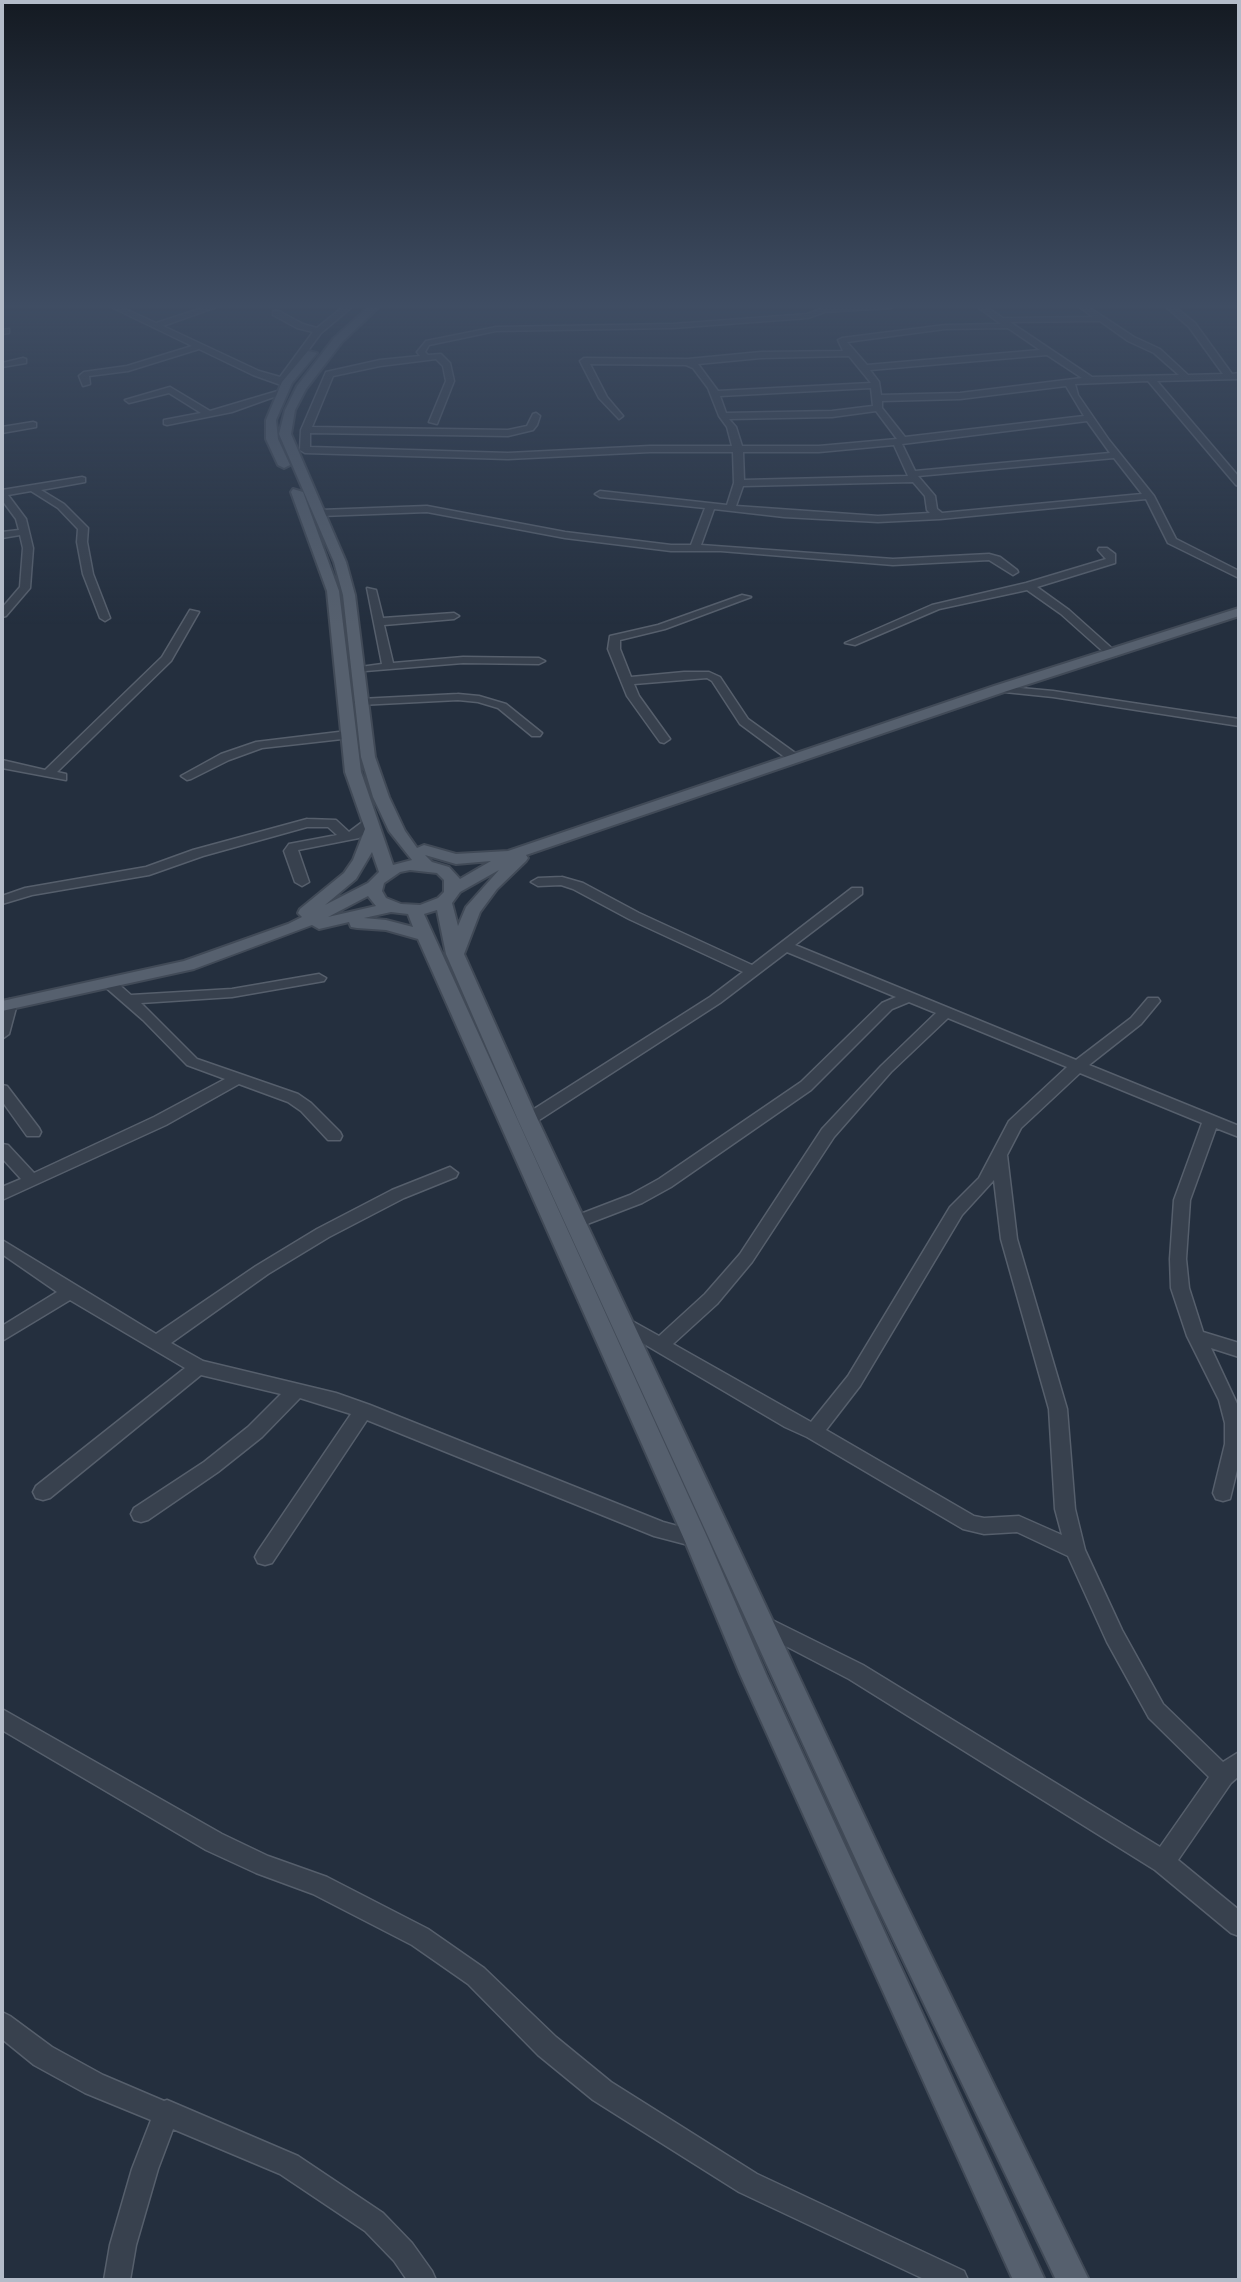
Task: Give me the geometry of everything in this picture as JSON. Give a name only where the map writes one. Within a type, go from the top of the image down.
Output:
[{"type":"main road","points":[[274,412],[271,433],[305,508],[333,591],[353,772],[387,872]]},
{"type":"main road","points":[[290,412],[285,425],[290,449],[321,513],[340,562],[349,595],[368,757],[381,797],[397,831],[410,850],[452,878],[449,895],[456,954],[528,1120],[881,1883],[1073,2280]]},
{"type":"main road","points":[[286,931],[375,886],[387,872],[402,866],[431,866],[509,856],[999,689],[1239,612]]},
{"type":"main road","points":[[286,931],[350,876],[361,860],[372,826]]},
{"type":"main road","points":[[397,831],[426,851],[442,857],[469,859],[509,856]]},
{"type":"main road","points":[[456,954],[472,911],[491,886],[532,848]]},
{"type":"main road","points":[[6,1005],[188,965],[286,931],[391,908],[414,911],[449,895],[509,856]]},
{"type":"main road","points":[[375,886],[376,896],[391,908]]},
{"type":"main road","points":[[414,911],[754,1674],[1029,2280]]},
{"type":"main road","points":[[331,921],[386,925],[424,935]]},
{"type":"street","points":[[167,422],[213,412]]},
{"type":"street","points":[[313,412],[306,430],[306,450],[313,452],[508,457],[650,449],[819,449],[900,442],[1090,418]]},
{"type":"street","points":[[434,422],[438,412]]},
{"type":"street","points":[[616,412],[619,416]]},
{"type":"street","points":[[723,415],[841,412]]},
{"type":"street","points":[[881,412],[900,442],[913,477],[930,496],[932,510],[940,516]]},
{"type":"street","points":[[1086,412],[1115,455],[1149,496],[1177,545],[1239,575]]},
{"type":"street","points":[[1179,412],[1239,483]]},
{"type":"street","points":[[723,415],[732,427],[738,449],[739,483],[731,507]]},
{"type":"street","points":[[306,430],[508,433],[530,428],[536,416]]},
{"type":"street","points":[[2,430],[33,425]]},
{"type":"street","points":[[739,483],[913,477],[1115,455]]},
{"type":"street","points":[[2,614],[25,588],[28,548],[21,519],[2,494],[82,480]]},
{"type":"street","points":[[32,488],[61,506],[83,527],[82,542],[88,573],[105,618]]},
{"type":"street","points":[[600,494],[784,514],[867,519],[940,516],[1149,496]]},
{"type":"street","points":[[696,547],[698,535],[711,505]]},
{"type":"street","points":[[321,513],[427,509],[590,539],[671,548],[696,547],[881,562],[989,557],[1013,572]]},
{"type":"street","points":[[2,535],[23,532]]},
{"type":"street","points":[[851,643],[936,607],[1029,586],[1111,561],[1111,556],[1103,550]]},
{"type":"street","points":[[1029,586],[1065,612],[1112,654]]},
{"type":"street","points":[[371,590],[388,667]]},
{"type":"street","points":[[664,739],[644,714],[626,681],[614,649],[614,638],[661,627],[746,597]]},
{"type":"street","points":[[48,774],[167,659],[194,612]]},
{"type":"street","points":[[379,622],[454,617]]},
{"type":"street","points":[[357,670],[463,660],[538,661]]},
{"type":"street","points":[[626,681],[709,675],[716,680],[744,721],[794,758]]},
{"type":"street","points":[[999,689],[1053,694],[1239,723]]},
{"type":"street","points":[[360,702],[458,697],[479,699],[502,706],[536,733]]},
{"type":"street","points":[[187,776],[225,757],[260,745],[347,735]]},
{"type":"street","points":[[2,764],[62,777]]},
{"type":"street","points":[[2,900],[30,891],[149,872],[198,852],[307,823],[331,823],[347,837]]},
{"type":"street","points":[[302,882],[291,851],[294,847],[347,837],[372,826]]},
{"type":"street","points":[[538,882],[562,881],[578,886],[634,916],[751,970]]},
{"type":"street","points":[[528,1120],[715,1000],[857,891]]},
{"type":"street","points":[[785,946],[1238,1130]]},
{"type":"street","points":[[126,1000],[232,993],[319,978]]},
{"type":"street","points":[[109,983],[148,1017],[192,1062],[293,1098],[306,1107],[334,1136]]},
{"type":"street","points":[[576,1222],[636,1199],[687,1168],[806,1086],[887,1006],[908,997]]},
{"type":"street","points":[[814,1432],[854,1381],[956,1211],[985,1181],[1015,1125],[1078,1066],[1110,1044],[1153,1001]]},
{"type":"street","points":[[2,1034],[6,1005]]},
{"type":"street","points":[[661,1344],[710,1299],[746,1258],[828,1133],[886,1069],[946,1012]]},
{"type":"street","points":[[2,1194],[169,1116],[237,1080]]},
{"type":"street","points":[[2,1090],[33,1132]]},
{"type":"street","points":[[1211,1120],[1182,1200],[1179,1236],[1180,1288],[1196,1336],[1228,1400],[1234,1423],[1234,1444],[1223,1493]]},
{"type":"street","points":[[2,1149],[32,1180]]},
{"type":"street","points":[[999,1156],[1010,1239],[1058,1409],[1065,1509],[1075,1550],[1114,1636],[1156,1711],[1231,1769],[1163,1862]]},
{"type":"street","points":[[157,1343],[262,1270],[323,1233],[398,1194],[450,1173]]},
{"type":"street","points":[[2,1246],[70,1292],[198,1367],[336,1400],[661,1530],[696,1539]]},
{"type":"street","points":[[2,1334],[70,1292]]},
{"type":"street","points":[[623,1323],[970,1523],[984,1526],[1019,1524],[1075,1550]]},
{"type":"street","points":[[1196,1336],[1239,1350]]},
{"type":"street","points":[[43,1492],[198,1367]]},
{"type":"street","points":[[141,1514],[211,1467],[255,1432],[295,1392]]},
{"type":"street","points":[[265,1557],[364,1410]]},
{"type":"street","points":[[762,1624],[856,1672],[1163,1862],[1239,1925]]},
{"type":"street","points":[[2,1719],[214,1842],[264,1865],[319,1885],[421,1937],[476,1976],[547,2046],[601,2091],[748,2183],[955,2280]]},
{"type":"street","points":[[2,2024],[43,2056],[94,2084],[167,2112],[289,2165],[374,2222],[423,2280]]},
{"type":"street","points":[[117,2280],[122,2245],[145,2169],[167,2112]]}]
